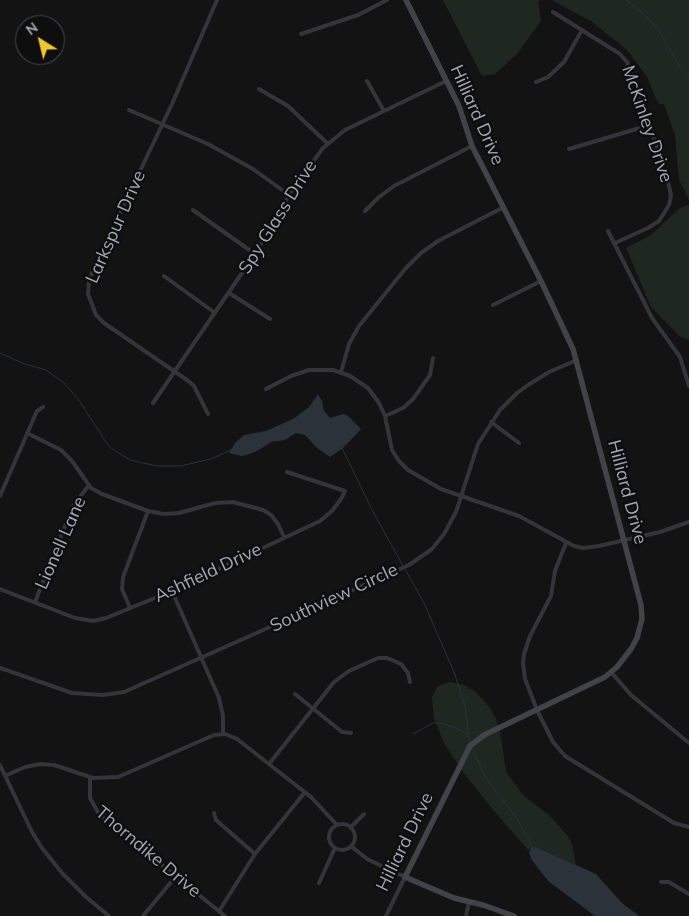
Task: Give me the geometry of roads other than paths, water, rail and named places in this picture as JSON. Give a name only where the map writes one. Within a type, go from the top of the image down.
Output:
[{"type":"street","name":"Larkspur Drive","points":[[208,414],[194,386],[104,324],[96,315],[88,294],[89,281],[96,263],[162,124],[217,0]]},
{"type":"street","points":[[301,34],[358,15],[387,0]]},
{"type":"street","name":"Hilliard Drive","points":[[386,916],[470,746],[484,735],[605,677],[621,663],[631,649],[642,619],[640,596],[577,360],[569,337],[472,146],[466,133],[460,110],[406,0]]},
{"type":"street","name":"McKinley Drive","points":[[553,12],[620,54],[627,62],[633,72],[671,195],[669,206],[659,221],[615,243]]},
{"type":"street","points":[[536,82],[548,77],[564,62],[582,30]]},
{"type":"street","points":[[367,81],[384,111]]},
{"type":"street","name":"Spy Glass Drive","points":[[153,403],[255,254],[289,195],[319,152],[345,130],[446,81]]},
{"type":"street","points":[[259,90],[288,106],[327,144]]},
{"type":"street","points":[[129,110],[222,151],[289,195]]},
{"type":"street","points":[[569,149],[650,124]]},
{"type":"street","points":[[365,211],[394,186],[472,146]]},
{"type":"street","points":[[340,372],[349,344],[360,326],[405,268],[438,241],[504,207]]},
{"type":"street","points":[[193,210],[255,254]]},
{"type":"street","points":[[608,231],[652,318],[680,357],[689,386]]},
{"type":"street","points":[[164,276],[215,313]]},
{"type":"street","points":[[493,305],[541,281]]},
{"type":"street","points":[[229,293],[270,319]]},
{"type":"street","points":[[385,416],[403,408],[413,399],[430,375],[434,358]]},
{"type":"street","name":"Southview Circle","points":[[0,668],[62,690],[81,694],[103,694],[130,690],[417,560],[432,549],[444,534],[456,512],[478,444],[506,404],[528,385],[549,372],[577,360]]},
{"type":"street","points":[[266,388],[309,370],[324,369],[340,372],[358,380],[368,388],[379,403],[385,416],[392,450],[403,466],[436,486],[519,516],[566,543],[580,548],[590,548],[660,532],[689,522]]},
{"type":"street","points":[[0,496],[37,411],[43,407]]},
{"type":"street","points":[[492,422],[518,444]]},
{"type":"street","points":[[27,433],[61,450],[72,461],[89,485],[102,494],[154,513],[173,514],[215,502],[233,502],[262,510],[271,515],[278,524],[284,538]]},
{"type":"street","name":"Ashfield Drive","points":[[0,589],[87,621],[106,618],[172,591],[320,521],[338,504],[345,491],[286,472]]},
{"type":"street","name":"Lionell Lane","points":[[35,602],[73,506],[89,485]]},
{"type":"street","points":[[130,608],[122,589],[123,577],[148,511]]},
{"type":"street","points":[[566,543],[555,571],[551,596],[530,636],[524,654],[525,679],[537,710],[553,742],[570,760],[674,823],[689,827]]},
{"type":"street","points":[[172,591],[221,707],[222,734]]},
{"type":"street","points":[[269,764],[341,676],[378,658],[387,658],[401,664],[409,676],[410,682]]},
{"type":"street","points":[[611,672],[631,695],[689,743]]},
{"type":"street","points":[[295,694],[312,710],[342,732],[351,733]]},
{"type":"street","points":[[5,776],[25,767],[40,764],[54,765],[90,778],[109,778],[127,774],[214,735],[222,734],[237,739],[305,792],[325,810],[337,825]]},
{"type":"street","points":[[0,765],[32,832],[51,860],[86,897],[109,916]]},
{"type":"street","name":"Thorndike Drive","points":[[90,778],[90,798],[99,814],[225,916]]},
{"type":"street","points":[[219,911],[255,854],[305,792]]},
{"type":"street","points":[[214,813],[216,820],[255,854]]},
{"type":"street","points":[[351,827],[364,814]]},
{"type":"street","points":[[344,824],[351,827],[355,832],[356,838],[352,846],[343,850],[335,848],[329,836],[333,828],[344,824]]},
{"type":"street","points":[[352,846],[368,859],[439,892],[514,916]]},
{"type":"street","points":[[319,883],[335,848]]},
{"type":"street","points":[[143,916],[176,876]]},
{"type":"street","points":[[661,882],[668,882],[689,894]]},
{"type":"street","points":[[466,916],[469,902]]},
{"type":"waterway","points":[[626,0],[644,14],[660,32],[689,79]]},
{"type":"waterway","points":[[0,353],[22,363],[46,370],[64,383],[78,399],[111,448],[130,460],[157,466],[180,466],[211,459],[231,450]]},
{"type":"waterway","points":[[342,448],[371,508],[403,566]]},
{"type":"waterway","points":[[405,569],[424,603],[454,672],[465,706],[470,744]]},
{"type":"waterway","points":[[413,734],[433,723],[454,727],[468,734]]},
{"type":"waterway","points":[[472,748],[485,777],[516,817],[533,848]]}]
